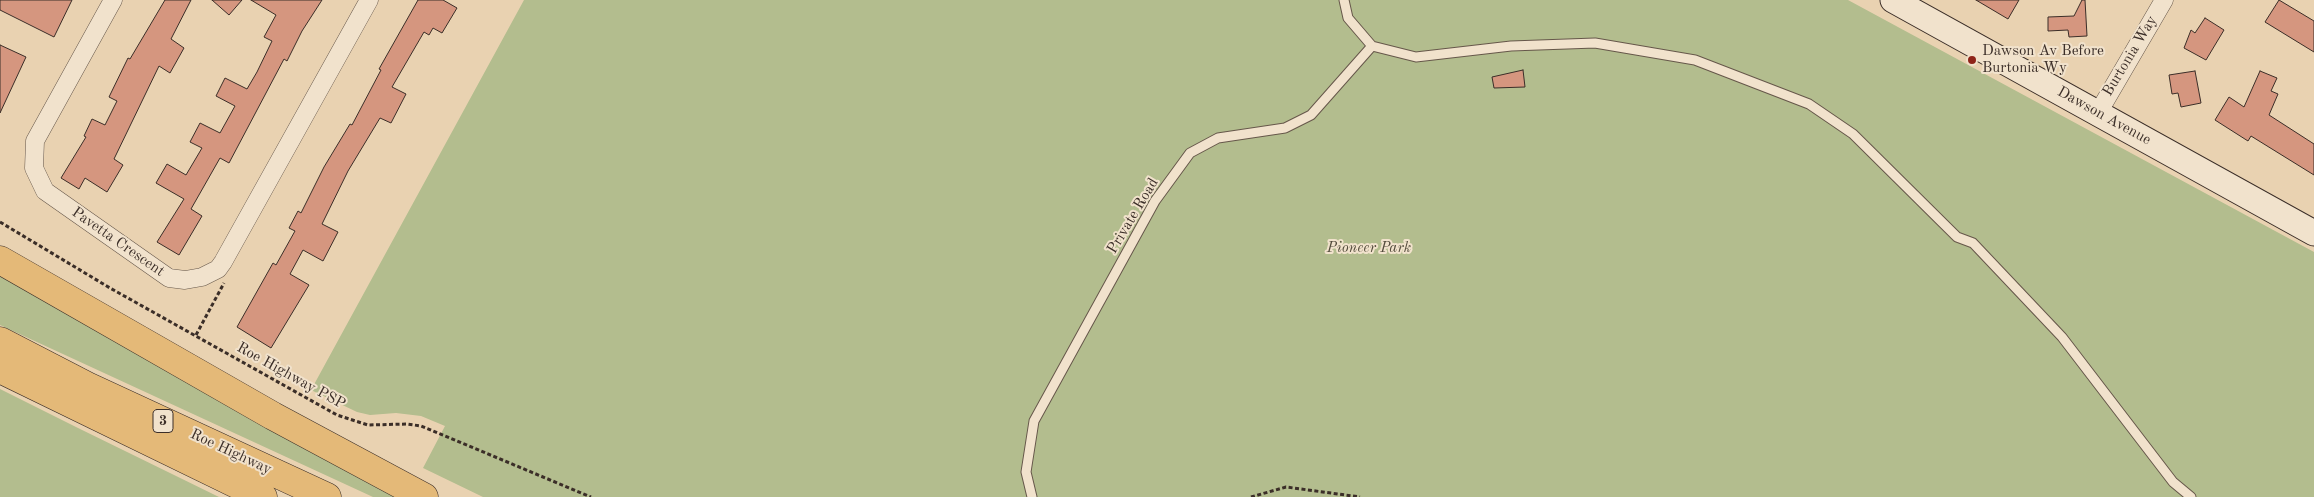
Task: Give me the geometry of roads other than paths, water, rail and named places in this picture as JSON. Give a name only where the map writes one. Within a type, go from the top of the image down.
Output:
[{"type":"highway","points":[[0,260],[273,416],[424,497]]},
{"type":"highway","name":"Roe Highway","points":[[0,341],[87,386],[327,497]]},
{"type":"highway","name":"Roe Highway","points":[[0,369],[263,497]]},
{"type":"main road","name":"Dawson Avenue","points":[[1902,2],[2314,233]]},
{"type":"street","name":"Pavetta Crescent","points":[[113,0],[35,141],[34,168],[45,191],[169,278],[185,280],[202,277],[218,268],[224,262],[369,0]]},
{"type":"street","name":"Burtonia Way","points":[[2098,113],[2164,0]]},
{"type":"lane","points":[[1344,0],[1348,18],[1372,46],[1416,57],[1511,46],[1595,43],[1695,60],[1809,104],[1853,134],[1957,237],[1973,243],[2062,337],[2173,482],[2191,497]]},
{"type":"lane","name":"Private Road","points":[[1032,497],[1026,472],[1034,421],[1155,201],[1190,153],[1218,138],[1285,128],[1311,115],[1372,46]]},
{"type":"place","name":"Dawson Av Before Burtonia Wy","points":[[1972,60]]},
{"type":"park label","name":"Pioneer Park","points":[[1369,248]]}]
